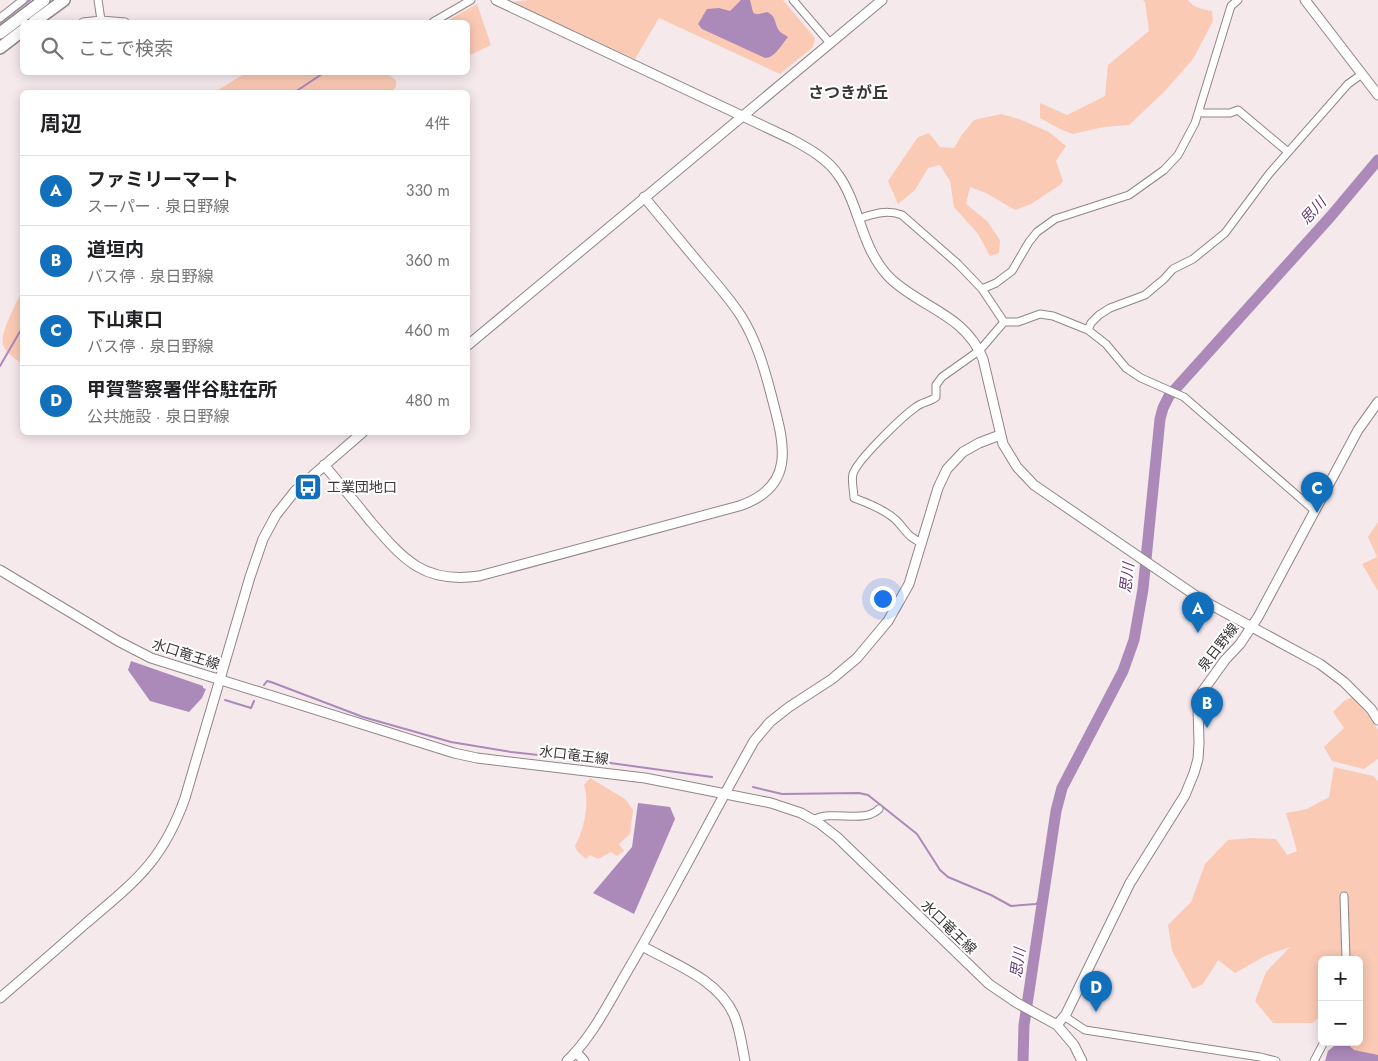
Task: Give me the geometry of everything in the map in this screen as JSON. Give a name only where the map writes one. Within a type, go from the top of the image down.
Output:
[{"type":"highway","points":[[0,32],[44,0]]},
{"type":"highway","points":[[37,20],[64,0]]},
{"type":"highway","points":[[0,48],[20,33]]},
{"type":"street","points":[[0,18],[23,0]]},
{"type":"street","points":[[98,0],[101,20]]},
{"type":"street","points":[[436,20],[471,0]]},
{"type":"street","points":[[496,0],[807,148],[833,168],[847,189],[867,242],[878,263],[890,278],[958,323],[969,334],[980,350],[984,359],[1000,435],[1008,454],[1034,485],[1202,600],[1320,664],[1344,682],[1371,709],[1378,720]]},
{"type":"street","points":[[794,0],[830,43]]},
{"type":"street","points":[[470,343],[882,0]]},
{"type":"street","points":[[982,289],[996,283],[1012,271],[1037,232],[1055,219],[1129,195],[1164,170],[1178,155],[1199,112],[1224,24],[1231,6],[1238,0]]},
{"type":"street","points":[[1305,0],[1378,94]]},
{"type":"street","points":[[1088,330],[1091,323],[1099,315],[1110,308],[1145,295],[1164,279],[1173,268],[1193,259],[1226,233],[1256,190],[1288,152],[1348,84],[1362,74]]},
{"type":"street","points":[[1199,112],[1230,113],[1238,110],[1288,152]]},
{"type":"street","points":[[324,465],[402,557],[421,569],[445,577],[479,576],[740,506],[766,491],[779,474],[783,444],[759,353],[742,317],[731,301],[644,198]]},
{"type":"street","points":[[858,219],[877,213],[893,212],[902,215],[958,264],[982,289],[1004,322]]},
{"type":"street","points":[[922,543],[912,539],[896,520],[870,504],[854,498],[853,474],[863,458],[904,417],[917,406],[936,397],[936,385],[942,377],[980,350],[1004,322],[1018,322],[1040,314],[1053,316],[1088,330],[1106,344],[1126,368],[1141,378],[1180,394],[1315,510]]},
{"type":"street","name":"泉日野線","points":[[1057,1025],[1064,1016],[1130,883],[1185,794],[1194,773],[1199,743],[1198,707],[1202,692],[1252,627],[1358,430],[1378,402]]},
{"type":"street","points":[[0,998],[129,888],[159,853],[180,813],[263,539],[283,505],[295,491],[359,435]]},
{"type":"street","points":[[566,1061],[576,1052],[593,1029],[642,946],[754,741],[770,722],[789,707],[832,680],[857,658],[888,621],[909,584],[938,488],[947,469],[963,452],[1000,435]]},
{"type":"street","name":"水口竜王線","points":[[0,570],[118,641],[151,658],[454,753],[477,758],[645,778],[724,793],[793,809],[837,837],[980,976],[998,991],[1057,1025],[1074,1045],[1082,1061]]},
{"type":"street","points":[[813,820],[820,816],[830,815],[864,816],[874,814],[879,809]]},
{"type":"street","points":[[1344,896],[1346,956]]},
{"type":"street","points":[[642,946],[704,980],[718,991],[735,1016],[745,1061]]},
{"type":"street","points":[[1064,1016],[1085,1030],[1260,1056],[1276,1061]]},
{"type":"street","points":[[1314,1061],[1322,1046]]},
{"type":"street","points":[[576,1052],[584,1061]]},
{"type":"shaded area","points":[[529,0],[783,0],[815,38],[813,47],[780,74],[659,18],[635,59],[512,2]]},
{"type":"shaded area","points":[[741,0],[750,0],[753,11],[756,14],[767,12],[770,14],[779,30],[788,37],[772,56],[765,58],[702,29],[698,24],[707,9],[719,8],[730,11]]},
{"type":"shaded area","points":[[1143,0],[1188,0],[1195,6],[1212,11],[1213,21],[1193,59],[1164,92],[1129,125],[1103,127],[1073,134],[1040,118],[1040,103],[1067,115],[1105,96],[1108,65],[1149,31],[1145,2]]},
{"type":"shaded area","points":[[477,4],[491,45],[470,55],[470,20],[449,20]]},
{"type":"shaded area","points":[[244,75],[389,75],[396,80],[396,86],[393,90],[218,90]]},
{"type":"shaded area","points":[[1001,114],[1019,119],[1049,132],[1066,146],[1056,161],[1063,181],[1031,204],[1015,210],[986,193],[970,187],[966,204],[987,221],[1000,240],[999,253],[990,256],[978,234],[954,207],[950,181],[940,165],[928,168],[915,190],[898,204],[888,181],[918,137],[929,133],[940,147],[954,148],[974,120]]},
{"type":"shaded area","points":[[20,295],[20,363],[6,351],[3,345],[4,333]]},
{"type":"shaded area","points":[[1378,522],[1378,591],[1362,564],[1377,557],[1368,537]]},
{"type":"shaded area","points":[[131,661],[203,686],[206,689],[202,698],[189,712],[150,701],[128,670]]},
{"type":"shaded area","points":[[1352,697],[1370,717],[1378,730],[1378,759],[1364,769],[1332,761],[1324,747],[1344,728],[1333,712],[1344,701]]},
{"type":"shaded area","points":[[1334,767],[1373,776],[1378,781],[1378,1058],[1355,1052],[1348,1046],[1363,1046],[1363,956],[1318,956],[1318,1018],[1313,1023],[1273,1023],[1255,1001],[1266,972],[1290,947],[1267,955],[1235,973],[1218,960],[1203,984],[1193,989],[1172,951],[1168,925],[1191,902],[1205,864],[1228,840],[1276,839],[1287,855],[1297,851],[1286,813],[1307,809],[1329,797]]},
{"type":"shaded area","points":[[590,778],[625,799],[633,810],[630,834],[619,844],[624,851],[617,856],[611,852],[598,859],[590,855],[586,859],[577,851],[575,846],[585,816],[586,792],[584,785]]},
{"type":"shaded area","points":[[638,803],[670,807],[675,819],[634,914],[593,893],[632,847]]},
{"type":"shaded area","points":[[1334,1046],[1350,1046],[1354,1050],[1378,1055],[1378,1061],[1325,1061],[1328,1051]]},
{"type":"waterway","points":[[0,23],[30,0]]},
{"type":"waterway","points":[[298,90],[320,75]]},
{"type":"waterway","name":"思川","points":[[1023,1061],[1024,1025],[1056,811],[1062,788],[1123,671],[1134,640],[1143,589],[1160,419],[1163,408],[1169,396],[1331,216],[1378,160]]},
{"type":"waterway","points":[[0,366],[20,331]]},
{"type":"waterway","points":[[264,685],[267,681],[271,682],[363,717],[451,742],[511,752],[712,777]]},
{"type":"waterway","points":[[225,700],[251,708],[254,701]]},
{"type":"waterway","points":[[753,787],[782,794],[859,793],[868,795],[917,834],[940,870],[948,877],[991,895],[1011,906],[1036,904],[1043,897]]},
{"type":"place","name":"工業団地口","points":[[308,487]]},
{"type":"place","name":"下山東口","points":[[1317,513]]},
{"type":"place","name":"ファミリーマート","points":[[1198,633]]},
{"type":"place","name":"道垣内","points":[[1207,728]]},
{"type":"place","name":"甲賀警察署伴谷駐在所","points":[[1096,1012]]},
{"type":"district","name":"さつきが丘","points":[[848,92]]}]
